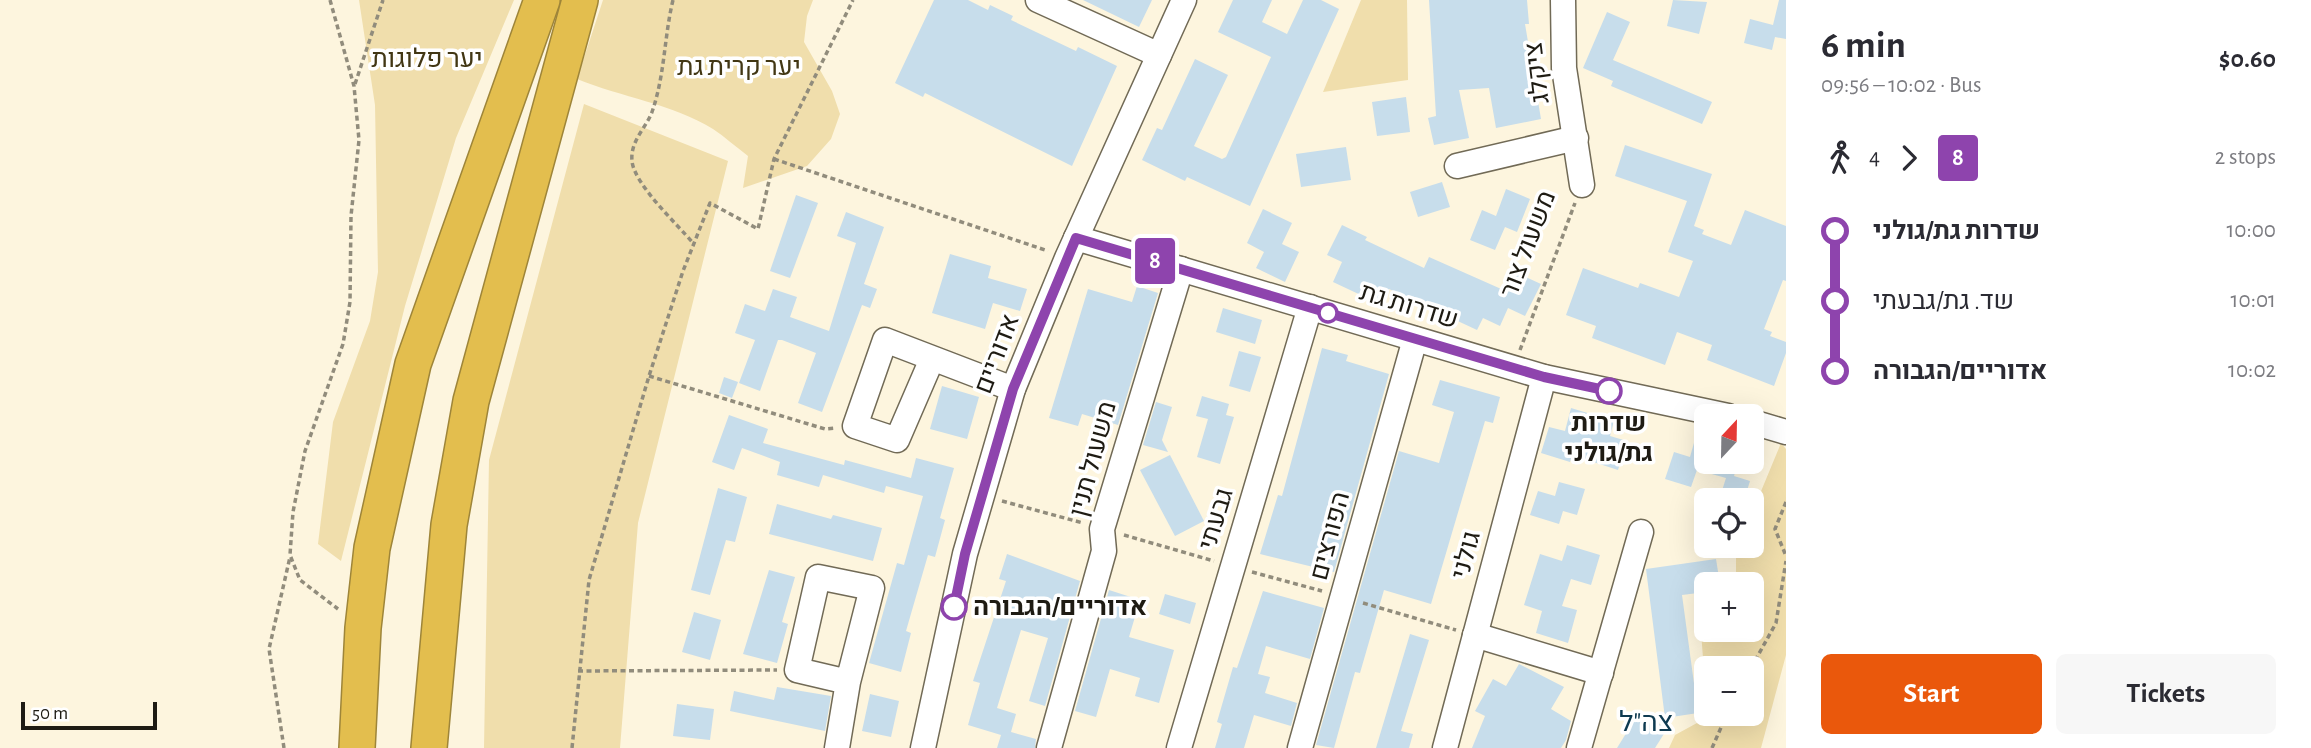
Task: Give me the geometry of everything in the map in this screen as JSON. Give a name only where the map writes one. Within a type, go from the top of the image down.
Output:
[{"type":"highway","points":[[356,748],[363,628],[372,548],[412,364],[542,0]]},
{"type":"highway","points":[[429,748],[449,525],[471,401],[580,0]]},
{"type":"street","points":[[1038,0],[1159,55]]},
{"type":"street","name":"אדוריים","points":[[923,748],[965,554],[1013,389],[1072,248],[1184,0]]},
{"type":"street","name":"ציקלג","points":[[1563,0],[1564,68],[1576,138]]},
{"type":"street","points":[[1457,166],[1576,138]]},
{"type":"street","name":"משעול צור","points":[[1576,138],[1582,185]]},
{"type":"street","name":"שדרות גת","points":[[1072,248],[1181,269],[1544,377],[1694,409]]},
{"type":"street","name":"משעול תנין","points":[[1049,748],[1104,551],[1102,529],[1181,269]]},
{"type":"street","name":"גבעתי","points":[[1179,748],[1310,307]]},
{"type":"street","name":"הפורצים","points":[[1300,748],[1415,339]]},
{"type":"street","points":[[932,359],[897,440],[855,426],[885,340],[1013,389]]},
{"type":"street","name":"גולני","points":[[1445,748],[1544,377]]},
{"type":"street","points":[[1764,421],[1786,420]]},
{"type":"street","points":[[1764,425],[1786,432]]},
{"type":"street","points":[[1579,748],[1642,531]]},
{"type":"street","points":[[837,748],[848,682],[872,588],[818,577],[797,670],[848,682]]},
{"type":"street","points":[[1475,635],[1601,673]]},
{"type":"path","points":[[284,748],[269,649],[290,555],[293,512],[305,451],[343,344],[350,302],[351,216],[359,140],[354,86],[330,0]]},
{"type":"path","points":[[354,86],[383,0]]},
{"type":"path","points":[[673,0],[662,79],[652,115],[635,142],[632,162],[646,188],[694,243]]},
{"type":"path","points":[[572,748],[589,580],[649,376],[694,243],[710,203],[758,229],[774,159],[853,0]]},
{"type":"path","points":[[774,159],[1072,248]]},
{"type":"path","name":"משעול צור","points":[[1513,368],[1582,185]]},
{"type":"path","points":[[649,376],[825,429],[855,426]]},
{"type":"path","points":[[1786,502],[1775,529],[1786,556]]},
{"type":"path","points":[[290,555],[300,580],[363,628]]},
{"type":"path","points":[[1758,656],[1776,623],[1786,561]]},
{"type":"path","points":[[578,671],[797,670]]},
{"type":"path","points":[[1712,748],[1722,726]]},
{"type":"green space","name":"יער פלוגות","points":[[359,0],[514,0],[456,138],[405,306],[341,561],[318,544],[333,422],[370,321],[378,272],[375,105]]},
{"type":"green space","name":"יער קרית גת","points":[[603,0],[813,0],[807,16],[804,42],[832,91],[840,114],[831,139],[807,166],[743,188],[748,156],[713,129],[681,113],[577,79]]},
{"type":"green space","points":[[1361,0],[1407,0],[1408,80],[1323,92]]},
{"type":"green space","points":[[584,104],[728,161],[638,523],[620,748],[484,748],[489,460]]},
{"type":"green space","points":[[1781,443],[1786,449],[1786,655],[1761,748],[1669,748],[1675,735],[1694,725],[1764,726],[1764,656],[1703,656],[1702,642],[1764,642],[1764,572],[1736,572],[1736,558],[1764,558],[1762,488]]},
{"type":"building","points":[[934,0],[968,0],[988,10],[990,5],[1013,16],[1011,20],[1076,51],[1078,47],[1117,66],[1072,166],[925,93],[923,97],[895,83]]},
{"type":"building","points":[[1083,0],[1152,0],[1139,27]]},
{"type":"building","points":[[1233,0],[1272,0],[1262,22],[1287,34],[1303,0],[1321,0],[1339,9],[1250,206],[1187,177],[1185,181],[1142,160],[1157,128],[1162,130],[1195,59],[1228,75],[1194,146],[1222,159],[1226,157],[1271,57],[1218,32]]},
{"type":"building","points":[[1429,0],[1527,0],[1529,24],[1525,24],[1541,119],[1496,128],[1489,88],[1459,90],[1469,138],[1434,145],[1428,118],[1436,116]]},
{"type":"building","points":[[1673,0],[1707,2],[1699,34],[1667,26]]},
{"type":"building","points":[[1779,0],[1786,0],[1786,39],[1775,37],[1772,50],[1744,43],[1750,19],[1773,25]]},
{"type":"building","points":[[1607,12],[1630,22],[1613,60],[1712,102],[1702,124],[1611,86],[1613,81],[1583,68]]},
{"type":"building","points":[[1406,97],[1410,132],[1377,136],[1372,102]]},
{"type":"building","points":[[1625,145],[1712,174],[1694,226],[1704,230],[1702,234],[1731,245],[1745,210],[1786,226],[1786,281],[1783,280],[1764,329],[1772,332],[1770,336],[1786,342],[1786,353],[1774,386],[1707,360],[1712,345],[1677,332],[1665,365],[1592,338],[1596,326],[1566,315],[1583,268],[1638,288],[1640,283],[1679,297],[1693,261],[1668,252],[1687,201],[1615,176]]},
{"type":"building","points":[[1346,147],[1351,180],[1301,187],[1296,154]]},
{"type":"building","points":[[1442,182],[1450,207],[1418,217],[1410,192]]},
{"type":"building","points":[[1506,189],[1530,199],[1517,232],[1505,227],[1495,250],[1470,240],[1482,210],[1496,216]]},
{"type":"building","points":[[796,195],[818,203],[790,278],[770,271]]},
{"type":"building","points":[[1263,209],[1292,223],[1282,244],[1299,252],[1285,282],[1256,268],[1264,252],[1247,243]]},
{"type":"building","points":[[846,212],[884,227],[864,284],[877,289],[870,308],[862,305],[822,412],[798,403],[816,353],[782,340],[778,340],[760,391],[739,383],[755,340],[735,333],[745,304],[765,311],[773,289],[797,297],[790,317],[829,331],[856,243],[837,236]]},
{"type":"building","points":[[1342,225],[1367,237],[1365,240],[1424,268],[1429,257],[1508,292],[1517,273],[1541,284],[1525,316],[1508,308],[1500,326],[1483,318],[1477,330],[1389,289],[1382,305],[1333,282],[1342,262],[1327,255]]},
{"type":"building","points":[[950,254],[991,266],[988,278],[1027,289],[1020,311],[993,303],[985,329],[932,313]]},
{"type":"building","points":[[1137,286],[1158,293],[1118,425],[1082,414],[1078,426],[1049,418],[1088,289],[1132,302]]},
{"type":"building","points":[[1223,308],[1262,320],[1255,344],[1216,332]]},
{"type":"building","points":[[1322,348],[1348,355],[1346,361],[1389,374],[1334,572],[1260,554],[1278,495],[1282,496]]},
{"type":"building","points":[[1239,351],[1261,357],[1250,392],[1229,386]]},
{"type":"building","points":[[724,377],[738,382],[732,398],[719,393]]},
{"type":"building","points":[[1440,380],[1500,397],[1493,423],[1485,421],[1431,604],[1384,590],[1360,673],[1355,672],[1334,748],[1316,745],[1399,451],[1439,463],[1454,412],[1432,405]]},
{"type":"building","points":[[942,386],[979,397],[967,439],[930,429]]},
{"type":"building","points":[[1202,396],[1229,404],[1226,415],[1234,417],[1220,464],[1197,457],[1208,419],[1196,416]]},
{"type":"building","points":[[1156,402],[1172,407],[1162,440],[1168,452],[1143,445]]},
{"type":"building","points":[[1571,408],[1614,421],[1610,436],[1627,441],[1618,470],[1572,455],[1570,462],[1541,453],[1549,427],[1565,431]]},
{"type":"building","points":[[729,415],[768,429],[763,443],[844,465],[845,460],[911,478],[916,458],[954,468],[940,518],[945,520],[935,557],[928,555],[906,631],[911,633],[901,672],[869,663],[897,563],[904,565],[923,496],[886,486],[884,493],[823,475],[819,487],[777,475],[780,462],[742,448],[734,470],[712,462]]},
{"type":"building","points":[[1694,443],[1696,474],[1691,487],[1665,479],[1674,452],[1690,457]]},
{"type":"building","points":[[1170,455],[1204,521],[1175,536],[1140,470]]},
{"type":"building","points":[[1712,474],[1735,474],[1750,481],[1748,488],[1723,488],[1726,478]]},
{"type":"building","points":[[1559,482],[1585,489],[1577,515],[1563,511],[1559,524],[1530,515],[1538,491],[1555,496]]},
{"type":"building","points":[[718,488],[747,497],[735,542],[726,540],[710,595],[691,590]]},
{"type":"building","points":[[777,504],[831,519],[833,515],[882,528],[873,561],[769,534]]},
{"type":"building","points":[[1567,545],[1600,555],[1591,585],[1571,579],[1562,606],[1577,610],[1568,643],[1536,633],[1542,611],[1524,605],[1540,554],[1562,561]]},
{"type":"building","points":[[1007,554],[1080,581],[1045,706],[1029,701],[1048,638],[1021,630],[997,708],[1016,714],[1011,732],[1036,739],[1035,748],[997,748],[1001,735],[968,725],[980,683],[973,681],[1006,581],[999,579]]},
{"type":"building","points":[[1716,559],[1718,572],[1694,572],[1694,594],[1682,595],[1694,684],[1694,714],[1665,718],[1646,569]]},
{"type":"building","points":[[769,570],[795,577],[782,622],[788,624],[777,663],[743,654]]},
{"type":"building","points":[[1109,590],[1140,600],[1129,637],[1174,650],[1159,703],[1135,696],[1140,678],[1110,669],[1096,717],[1075,711]]},
{"type":"building","points":[[1263,591],[1324,608],[1310,659],[1266,646],[1258,674],[1270,677],[1265,693],[1297,703],[1291,726],[1254,715],[1244,748],[1215,748],[1222,724],[1217,722],[1233,667],[1237,668]]},
{"type":"building","points":[[1165,594],[1196,603],[1190,624],[1159,614]]},
{"type":"building","points":[[694,612],[721,620],[710,660],[682,652]]},
{"type":"building","points":[[1410,634],[1429,640],[1401,731],[1413,734],[1409,748],[1376,748]]},
{"type":"building","points":[[1519,664],[1564,687],[1551,709],[1571,721],[1566,740],[1561,748],[1472,748],[1485,716],[1475,711],[1493,679],[1506,686]]},
{"type":"building","points":[[777,687],[831,696],[825,731],[730,711],[734,691],[774,700]]},
{"type":"building","points":[[870,694],[899,701],[891,737],[862,731]]},
{"type":"building","points":[[677,704],[714,709],[710,740],[673,736]]},
{"type":"building","points":[[1640,711],[1667,729],[1655,748],[1617,748]]},
{"type":"bus line","name":"8","points":[[954,607],[965,554],[1013,389],[1076,238],[1544,377],[1609,391]]},
{"type":"place","name":"שדרות גת/גולני","points":[[1609,391]]},
{"type":"place","name":"אדוריים/הגבורה","points":[[954,607]]},
{"type":"district","name":"צה\"ל","points":[[1646,723]]}]
